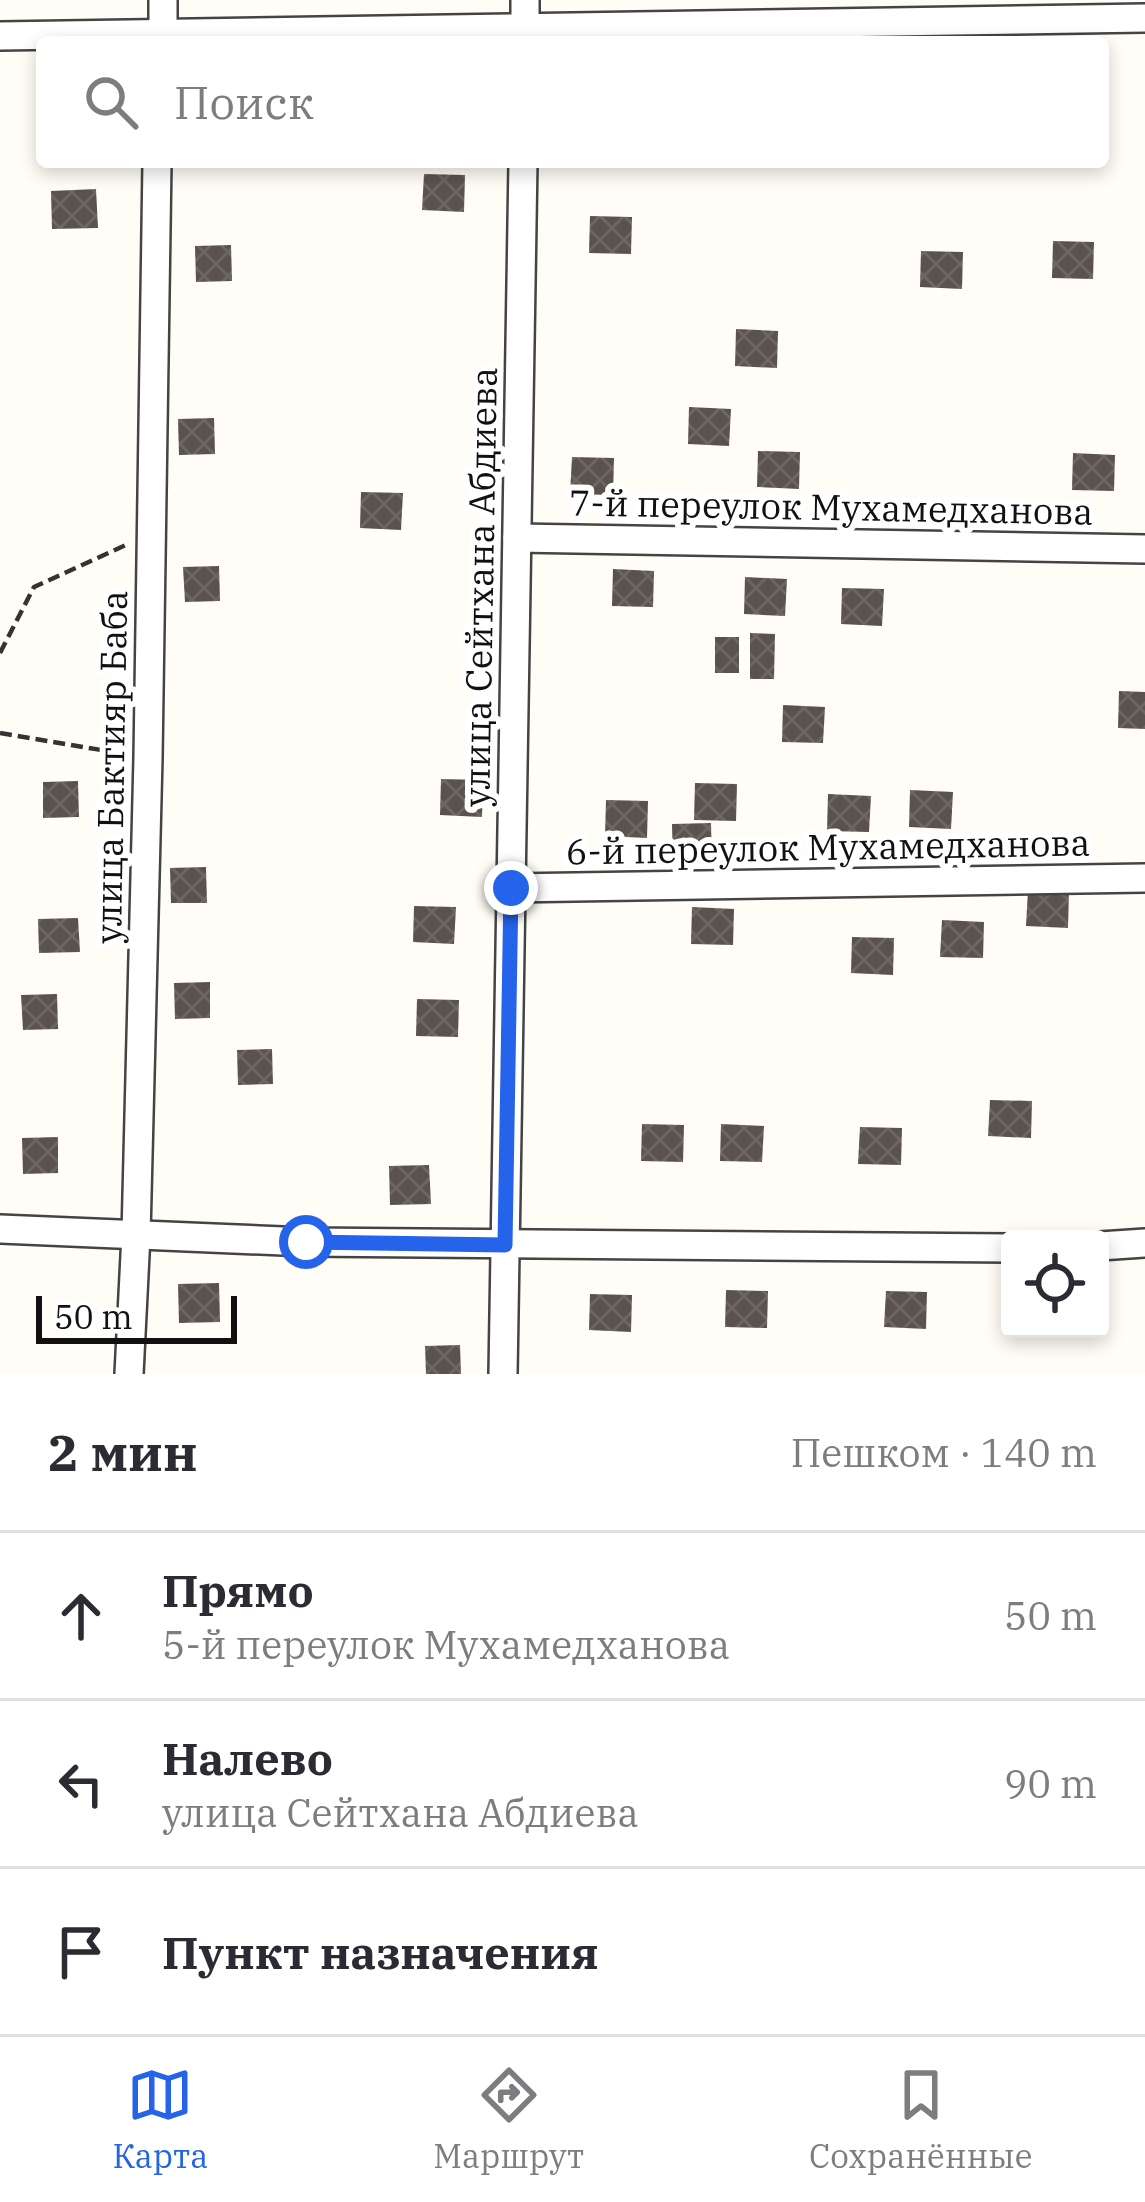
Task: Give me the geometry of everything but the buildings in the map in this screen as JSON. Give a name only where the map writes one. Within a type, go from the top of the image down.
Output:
[{"type":"street","points":[[163,0],[163,36]]},
{"type":"street","points":[[211,36],[525,23],[1145,18]]},
{"type":"street","points":[[0,36],[36,36]]},
{"type":"street","name":"улица Бактияр Баба","points":[[129,1374],[148,758],[157,168]]},
{"type":"street","name":"улица Сейтхана Абдиева","points":[[503,1374],[523,168]]},
{"type":"street","name":"7-й переулок Мухамедханова","points":[[517,538],[1145,548]]},
{"type":"street","name":"6-й переулок Мухамедханова","points":[[511,888],[1145,878]]},
{"type":"street","points":[[0,1229],[505,1245],[1001,1248]]},
{"type":"street","points":[[1109,1245],[1145,1243]]},
{"type":"path","points":[[0,653],[34,587],[152,532]]},
{"type":"path","points":[[0,733],[148,758]]},
{"type":"route","points":[[306,1242],[505,1245],[511,888]]}]
